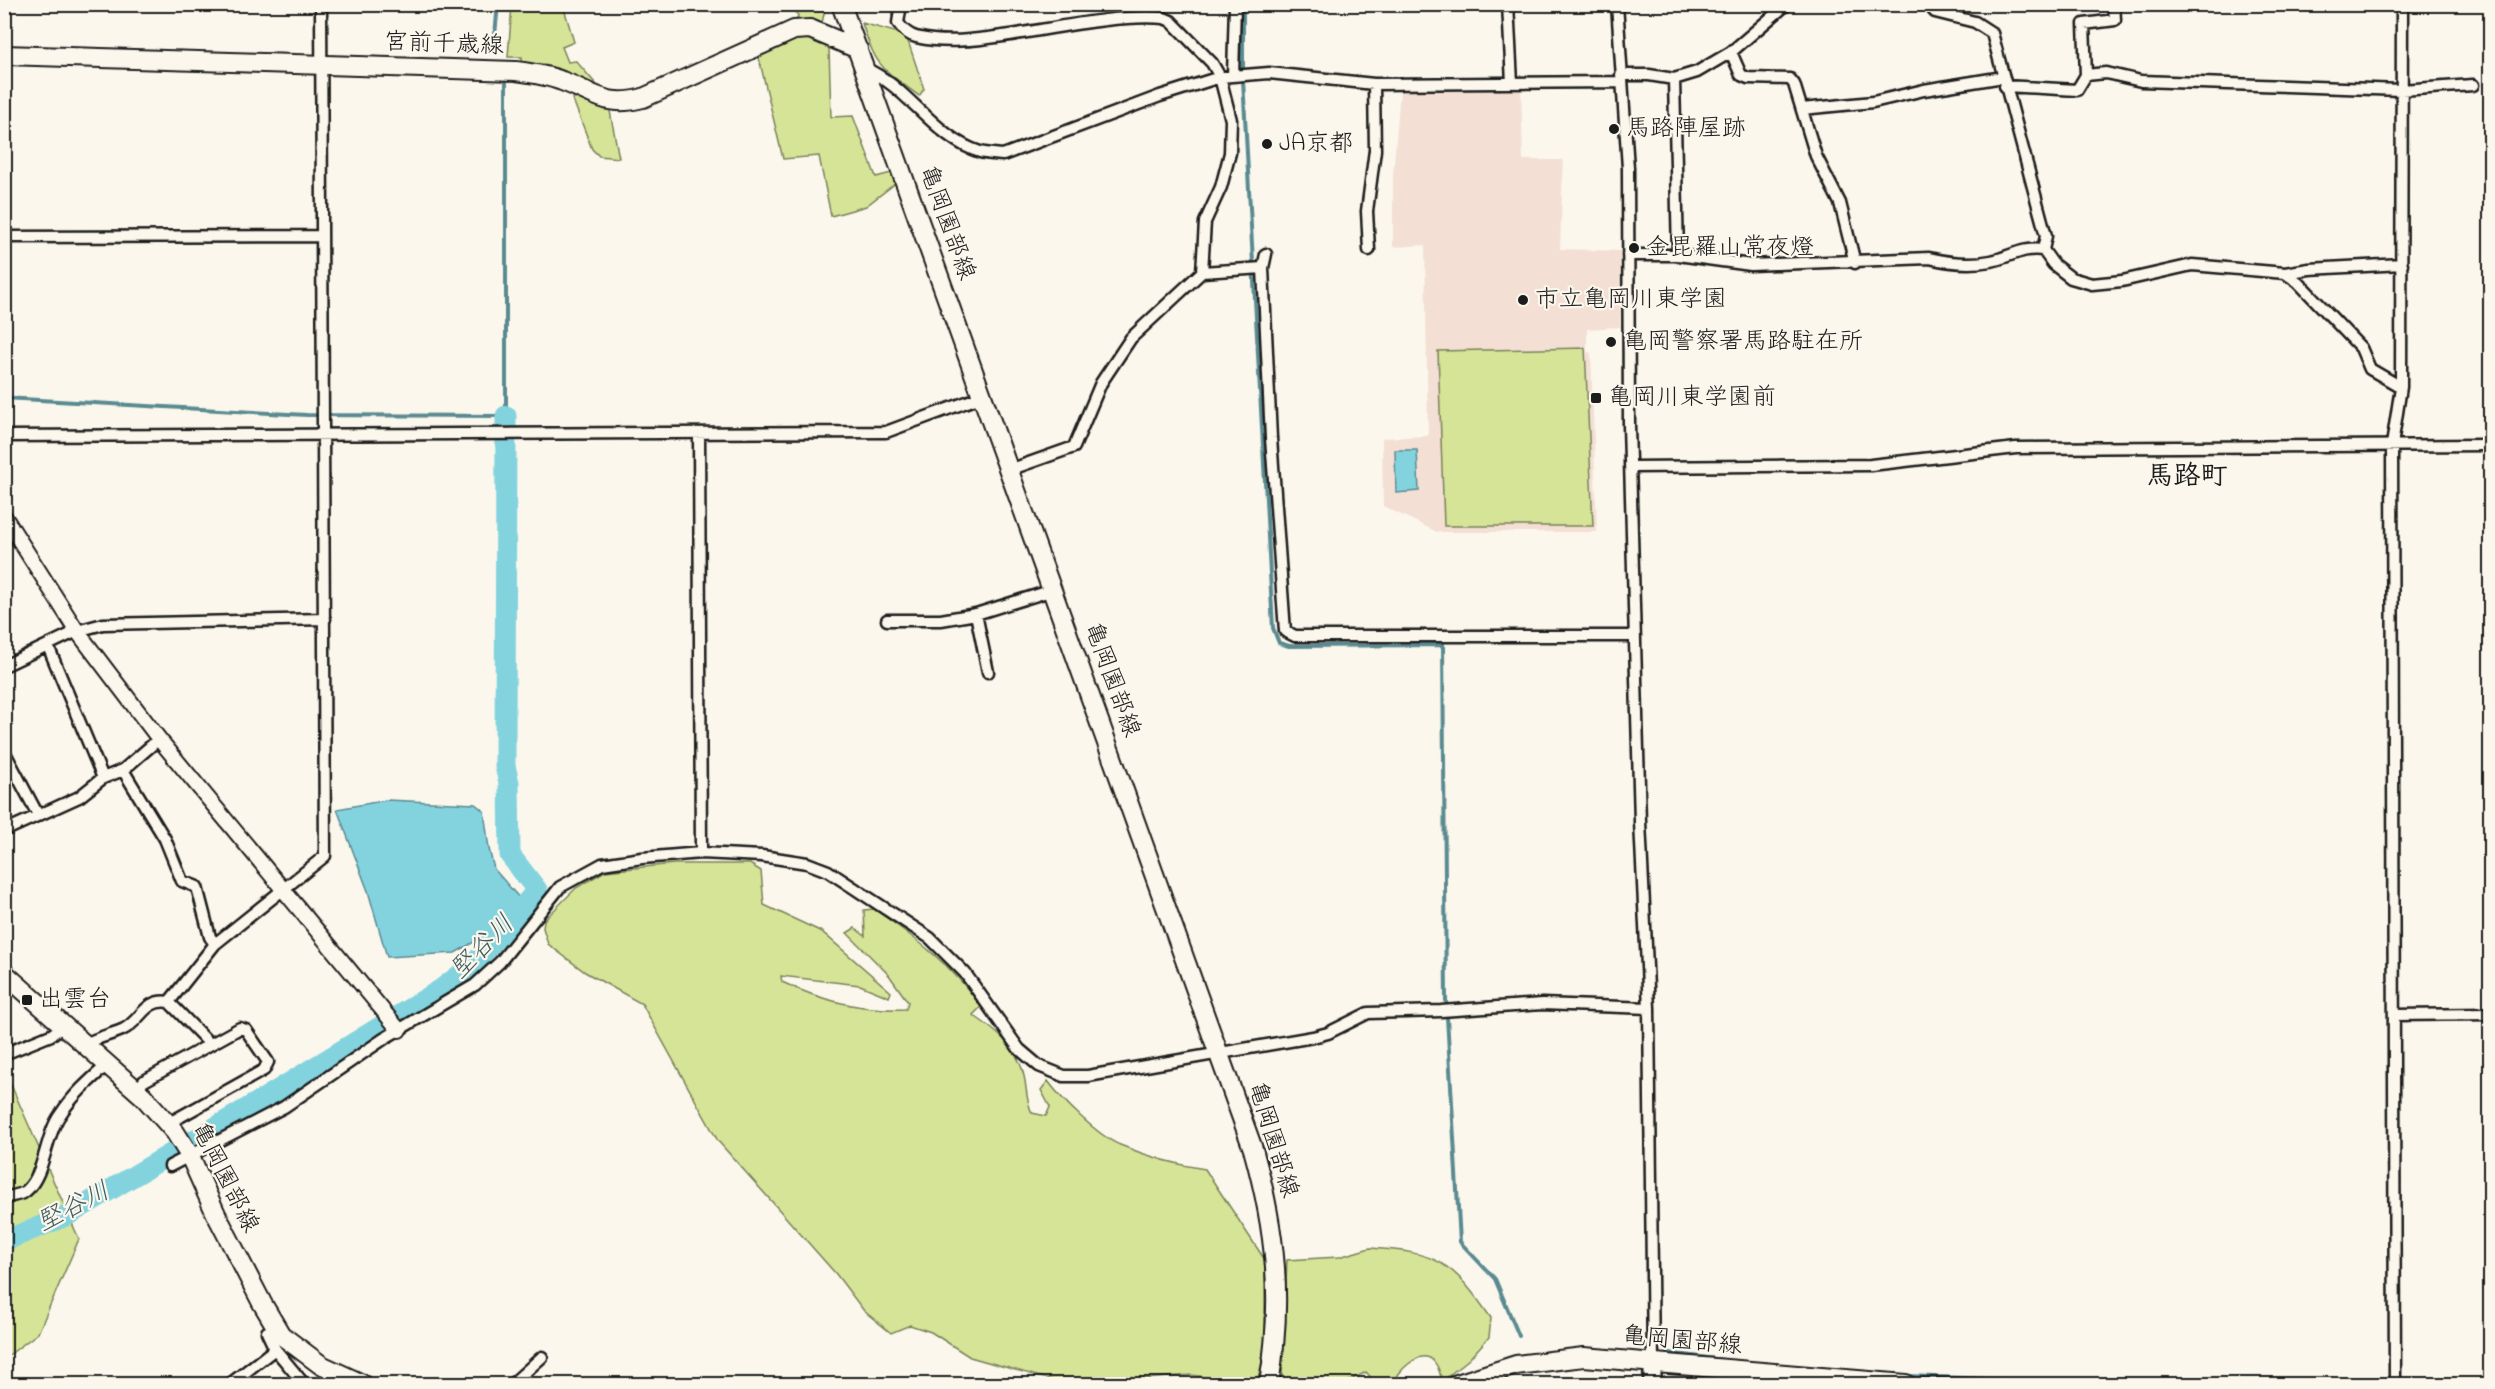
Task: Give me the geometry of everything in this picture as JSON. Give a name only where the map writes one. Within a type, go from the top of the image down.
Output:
[{"type":"main road","name":"亀岡園部線","points":[[842,4],[1253,1149],[1276,1251],[1276,1322],[1269,1384]]},
{"type":"main road","name":"宮前千歳線","points":[[4,55],[516,71],[563,81],[604,100],[627,102],[644,98],[794,30],[810,29],[858,49]]},
{"type":"main road","name":"亀岡園部線","points":[[4,973],[136,1089],[169,1123],[190,1156],[216,1214],[276,1328],[294,1346],[321,1365],[362,1384]]},
{"type":"main road","name":"亀岡園部線","points":[[1465,1383],[1516,1365],[1550,1359],[1584,1357],[1865,1383],[1906,1384]]},
{"type":"main road","points":[[1652,1384],[1653,1362]]},
{"type":"street","points":[[169,1002],[215,944],[325,856],[321,4]]},
{"type":"street","points":[[901,4],[898,23],[915,37],[969,41],[1076,25],[1164,18],[1171,21],[1212,63],[1220,77],[1231,120],[1232,137],[1221,187],[1205,222],[1202,272]]},
{"type":"street","points":[[1233,76],[1235,4]]},
{"type":"street","points":[[1508,4],[1512,83]]},
{"type":"street","points":[[1617,4],[1628,168],[1635,636],[1640,822],[1649,1008],[1653,1362]]},
{"type":"street","points":[[864,68],[880,74],[954,138],[980,152],[1003,155],[1160,96],[1220,77],[1269,73],[1374,84],[1512,83],[1621,79],[1649,75],[1674,79],[1697,72],[1731,52],[1787,4]]},
{"type":"street","points":[[1928,4],[1935,12],[1975,22],[1992,33],[2046,236],[2043,250]]},
{"type":"street","points":[[1802,109],[1873,102],[1924,90],[2004,82],[2077,90],[2086,75],[2084,24],[2115,20],[2115,4]]},
{"type":"street","points":[[2395,1384],[2392,445],[2401,387],[2402,4]]},
{"type":"street","points":[[1731,52],[1740,75],[1748,78],[1790,79],[1816,156],[1839,203],[1855,263]]},
{"type":"street","points":[[2086,75],[2106,73],[2141,81],[2402,90],[2473,85]]},
{"type":"street","points":[[1674,79],[1678,255]]},
{"type":"street","points":[[1369,250],[1367,211],[1375,150],[1374,84]]},
{"type":"street","points":[[4,237],[322,236]]},
{"type":"street","points":[[1628,255],[1678,255],[1751,265],[1855,263],[1929,258],[1964,263],[1992,261],[2028,248],[2043,250],[2054,264],[2071,278],[2092,284],[2122,281],[2192,266],[2285,273],[2309,269],[2402,264]]},
{"type":"street","points":[[1266,254],[1263,268],[1271,438],[1285,631],[1295,636],[1635,636]]},
{"type":"street","points":[[1009,470],[1074,447],[1101,383],[1131,338],[1202,272],[1263,268]]},
{"type":"street","points":[[2285,273],[2298,282],[2361,348],[2370,369],[2401,387]]},
{"type":"street","points":[[4,436],[886,432],[983,396]]},
{"type":"street","points":[[699,433],[701,853]]},
{"type":"street","points":[[1631,467],[1871,465],[2016,448],[2490,445]]},
{"type":"street","points":[[4,516],[77,631],[159,739],[399,1030]]},
{"type":"street","points":[[887,620],[941,620],[976,614],[1053,590]]},
{"type":"street","points":[[976,614],[988,672]]},
{"type":"street","points":[[4,666],[77,631],[103,624],[325,619]]},
{"type":"street","points":[[48,646],[103,778]]},
{"type":"street","points":[[4,831],[79,797],[103,778],[123,770],[159,739]]},
{"type":"street","points":[[4,751],[38,815]]},
{"type":"street","points":[[123,770],[165,839],[182,881],[197,886],[210,937],[215,944]]},
{"type":"street","points":[[170,1166],[284,1107],[399,1030],[475,985],[500,962],[560,888],[585,871],[602,864],[622,861],[701,853],[762,856],[807,863],[828,871],[930,938],[965,973],[1019,1049],[1039,1066],[1064,1076],[1088,1077],[1328,1033],[1368,1013],[1542,1004],[1649,1008]]},
{"type":"street","points":[[86,1044],[95,1038],[124,1029],[151,1004],[160,1000],[169,1002],[210,1044]]},
{"type":"street","points":[[2395,1015],[2490,1014]]},
{"type":"street","points":[[4,1054],[51,1035],[65,1025]]},
{"type":"street","points":[[136,1089],[144,1081],[210,1044],[240,1028],[246,1030],[268,1062],[264,1070],[169,1123]]},
{"type":"street","points":[[4,1198],[25,1192],[36,1179],[46,1143],[59,1116],[83,1086],[108,1064]]},
{"type":"street","points":[[276,1328],[267,1332],[275,1349],[304,1384]]},
{"type":"street","points":[[230,1384],[275,1349]]},
{"type":"street","points":[[512,1384],[542,1357]]},
{"type":"shaded area","name":"市立亀岡川東学園","points":[[1521,88],[1523,160],[1563,160],[1560,249],[1621,251],[1620,327],[1587,329],[1587,352],[1591,353],[1597,532],[1437,532],[1383,506],[1382,438],[1428,436],[1425,245],[1393,247],[1393,176],[1400,91]]},
{"type":"green space","points":[[512,5],[563,5],[574,42],[562,47],[568,62],[576,61],[602,91],[522,66],[522,57],[508,57]]},
{"type":"green space","points":[[786,5],[826,5],[818,41],[829,48],[831,117],[853,116],[876,177],[891,173],[897,182],[866,206],[831,216],[819,156],[783,159],[758,54],[793,39],[798,15]]},
{"type":"green space","points":[[862,23],[906,35],[924,89],[919,96],[882,66],[876,58]]},
{"type":"green space","points":[[574,95],[609,106],[619,158],[599,156],[592,149],[573,100]]},
{"type":"green space","points":[[1585,348],[1593,526],[1444,526],[1438,351]]},
{"type":"green space","points":[[674,864],[750,864],[761,871],[764,905],[822,932],[891,992],[889,997],[860,985],[781,976],[782,982],[812,995],[843,1003],[874,1008],[906,1009],[908,1002],[889,975],[847,933],[855,928],[865,936],[864,910],[874,909],[904,930],[946,965],[970,992],[981,1007],[973,1015],[997,1033],[1017,1056],[1032,1113],[1046,1116],[1050,1107],[1041,1090],[1048,1081],[1081,1117],[1111,1140],[1151,1156],[1205,1169],[1265,1260],[1265,1352],[1258,1377],[1246,1383],[1191,1375],[1145,1379],[1127,1384],[1065,1384],[970,1357],[931,1332],[910,1325],[891,1333],[864,1311],[836,1274],[718,1141],[642,1004],[585,972],[548,944],[543,928],[544,920],[576,888],[605,871]]},
{"type":"green space","points":[[4,1069],[79,1239],[38,1333],[5,1358]]},
{"type":"green space","points":[[1370,1248],[1413,1253],[1429,1257],[1442,1264],[1466,1284],[1491,1318],[1489,1337],[1469,1359],[1442,1381],[1435,1363],[1426,1357],[1408,1364],[1395,1379],[1394,1384],[1377,1384],[1366,1372],[1349,1381],[1351,1384],[1284,1384],[1282,1378],[1287,1260],[1339,1257]]},
{"type":"water","points":[[1395,450],[1417,450],[1419,491],[1396,493]]},
{"type":"water","points":[[387,800],[475,804],[484,811],[494,869],[521,900],[493,931],[455,953],[387,957],[368,891],[337,809]]},
{"type":"waterway","points":[[495,35],[498,4]]},
{"type":"waterway","points":[[1243,4],[1243,69]]},
{"type":"waterway","points":[[4,398],[307,415],[506,416],[506,76]]},
{"type":"waterway","points":[[1243,80],[1273,628],[1279,643],[1289,646],[1443,645],[1446,1000],[1460,1242],[1495,1279],[1519,1336]]},
{"type":"waterway","name":"堅谷川","points":[[4,1241],[68,1215],[440,990],[474,964],[537,890],[510,855],[509,783],[505,766],[506,416]]},
{"type":"waterway","points":[[1659,1343],[1670,1353],[1723,1360]]},
{"type":"waterway","points":[[1907,1376],[2016,1380]]},
{"type":"waterway","points":[[2030,1380],[2154,1384]]},
{"type":"place","name":"馬路陣屋跡","points":[[1614,129]]},
{"type":"place","name":"JA京都","points":[[1267,144]]},
{"type":"place","name":"金毘羅山常夜燈","points":[[1634,248]]},
{"type":"place","name":"市立亀岡川東学園","points":[[1523,300]]},
{"type":"place","name":"亀岡警察署馬路駐在所","points":[[1611,342]]},
{"type":"place","name":"亀岡川東学園前","points":[[1596,398]]},
{"type":"place","name":"出雲台","points":[[27,1000]]},
{"type":"district","name":"馬路町","points":[[2187,477]]}]
